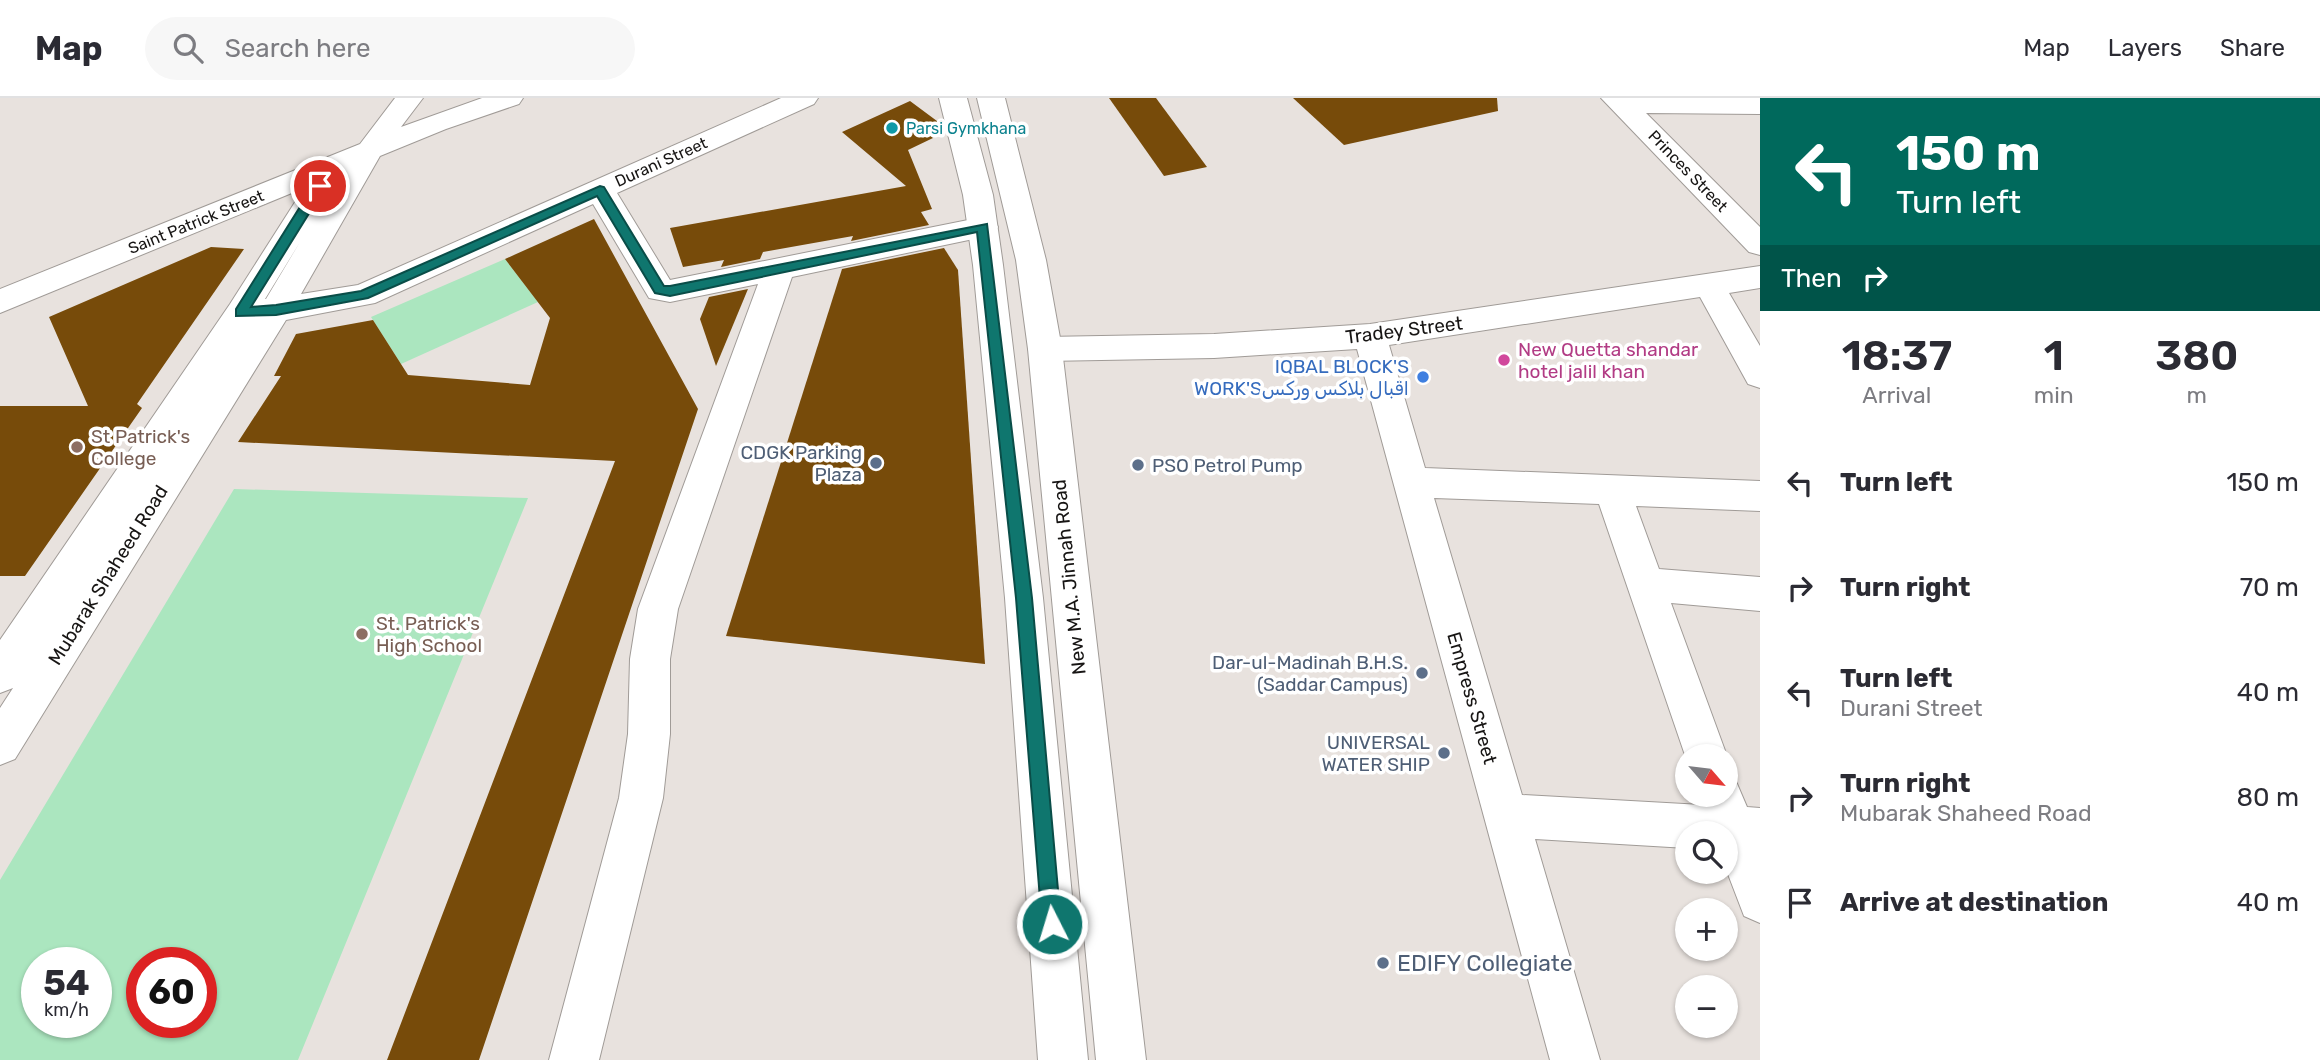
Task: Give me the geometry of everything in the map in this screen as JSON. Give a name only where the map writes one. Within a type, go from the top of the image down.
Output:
[{"type":"street","name":"Mubarak Shaheed Road","points":[[0,744],[276,310],[368,153],[409,98]]},
{"type":"street","points":[[436,123],[486,98]]},
{"type":"street","name":"Saint Patrick Street","points":[[0,302],[436,123],[509,98]]},
{"type":"street","name":"Durani Street","points":[[241,312],[276,310],[364,295],[804,98]]},
{"type":"street","name":"New M.A. Jinnah Road","points":[[953,98],[990,213],[1025,236],[1045,349],[1121,1060]]},
{"type":"street","name":"New M.A. Jinnah Road","points":[[991,98],[990,213],[1063,1060]]},
{"type":"street","points":[[1619,102],[1760,106]]},
{"type":"street","name":"Princes Street","points":[[1619,102],[1760,245]]},
{"type":"street","name":"Mubarak Shaheed Road","points":[[0,674],[241,312],[332,167]]},
{"type":"street","points":[[600,190],[660,290],[684,289],[779,270],[990,213]]},
{"type":"street","points":[[215,215],[231,214],[260,219],[271,225],[283,242]]},
{"type":"street","points":[[574,1060],[641,798],[649,734],[650,659],[658,610],[779,270]]},
{"type":"street","name":"Tradey Street","points":[[1045,349],[1214,346],[1370,336],[1760,277]]},
{"type":"street","points":[[1709,286],[1760,375]]},
{"type":"street","name":"Empress Street","points":[[1370,336],[1575,1060]]},
{"type":"street","points":[[1411,482],[1760,496]]},
{"type":"street","points":[[1612,490],[1702,744]]},
{"type":"street","points":[[1646,584],[1760,594]]},
{"type":"street","points":[[1506,816],[1737,818],[1760,900]]},
{"type":"green space","points":[[505,259],[538,302],[401,364],[371,317]]},
{"type":"green space","points":[[234,489],[528,498],[298,1060],[0,1060],[0,880]]},
{"type":"building","points":[[1109,98],[1156,98],[1207,167],[1164,176]]},
{"type":"building","points":[[1293,98],[1497,98],[1498,111],[1344,145]]},
{"type":"building","points":[[910,101],[941,124],[926,132],[933,138],[908,150],[932,209],[921,212],[929,225],[851,241],[853,236],[763,252],[760,259],[721,267],[724,260],[683,267],[670,228],[906,186],[842,132]]},
{"type":"building","points":[[594,219],[698,409],[479,1060],[387,1060],[615,461],[238,442],[281,376],[274,376],[296,334],[373,320],[408,375],[530,385],[550,318],[505,259]]},
{"type":"building","points":[[211,247],[244,249],[137,404],[142,408],[25,576],[0,576],[0,406],[88,406],[49,317]]},
{"type":"building","name":"CDGK Parking Plaza","points":[[944,248],[958,270],[985,664],[726,636],[842,269]]},
{"type":"building","points":[[748,289],[716,366],[700,319],[709,297]]},
{"type":"place","name":"Parsi Gymkhana","points":[[892,128]]},
{"type":"place","name":"New Quetta shandar hotel jalil khan","points":[[1504,360]]},
{"type":"place","name":"IQBAL BLOCK'S WORK'Sاقبال بلاکس ورکس","points":[[1423,377]]},
{"type":"place","name":"St Patrick's College","points":[[77,447]]},
{"type":"place","name":"CDGK Parking Plaza","points":[[876,463]]},
{"type":"place","name":"PSO Petrol Pump","points":[[1138,465]]},
{"type":"place","name":"St. Patrick's High School","points":[[362,634]]},
{"type":"place","name":"Dar-ul-Madinah B.H.S. (Saddar Campus)","points":[[1422,673]]},
{"type":"place","name":"UNIVERSAL WATER SHIP","points":[[1444,753]]},
{"type":"place","name":"EDIFY Collegiate","points":[[1383,963]]},
{"type":"route","points":[[320,186],[241,312],[276,310],[364,295],[600,190],[660,290],[670,291],[983,227],[1024,598],[1052,924]]}]
